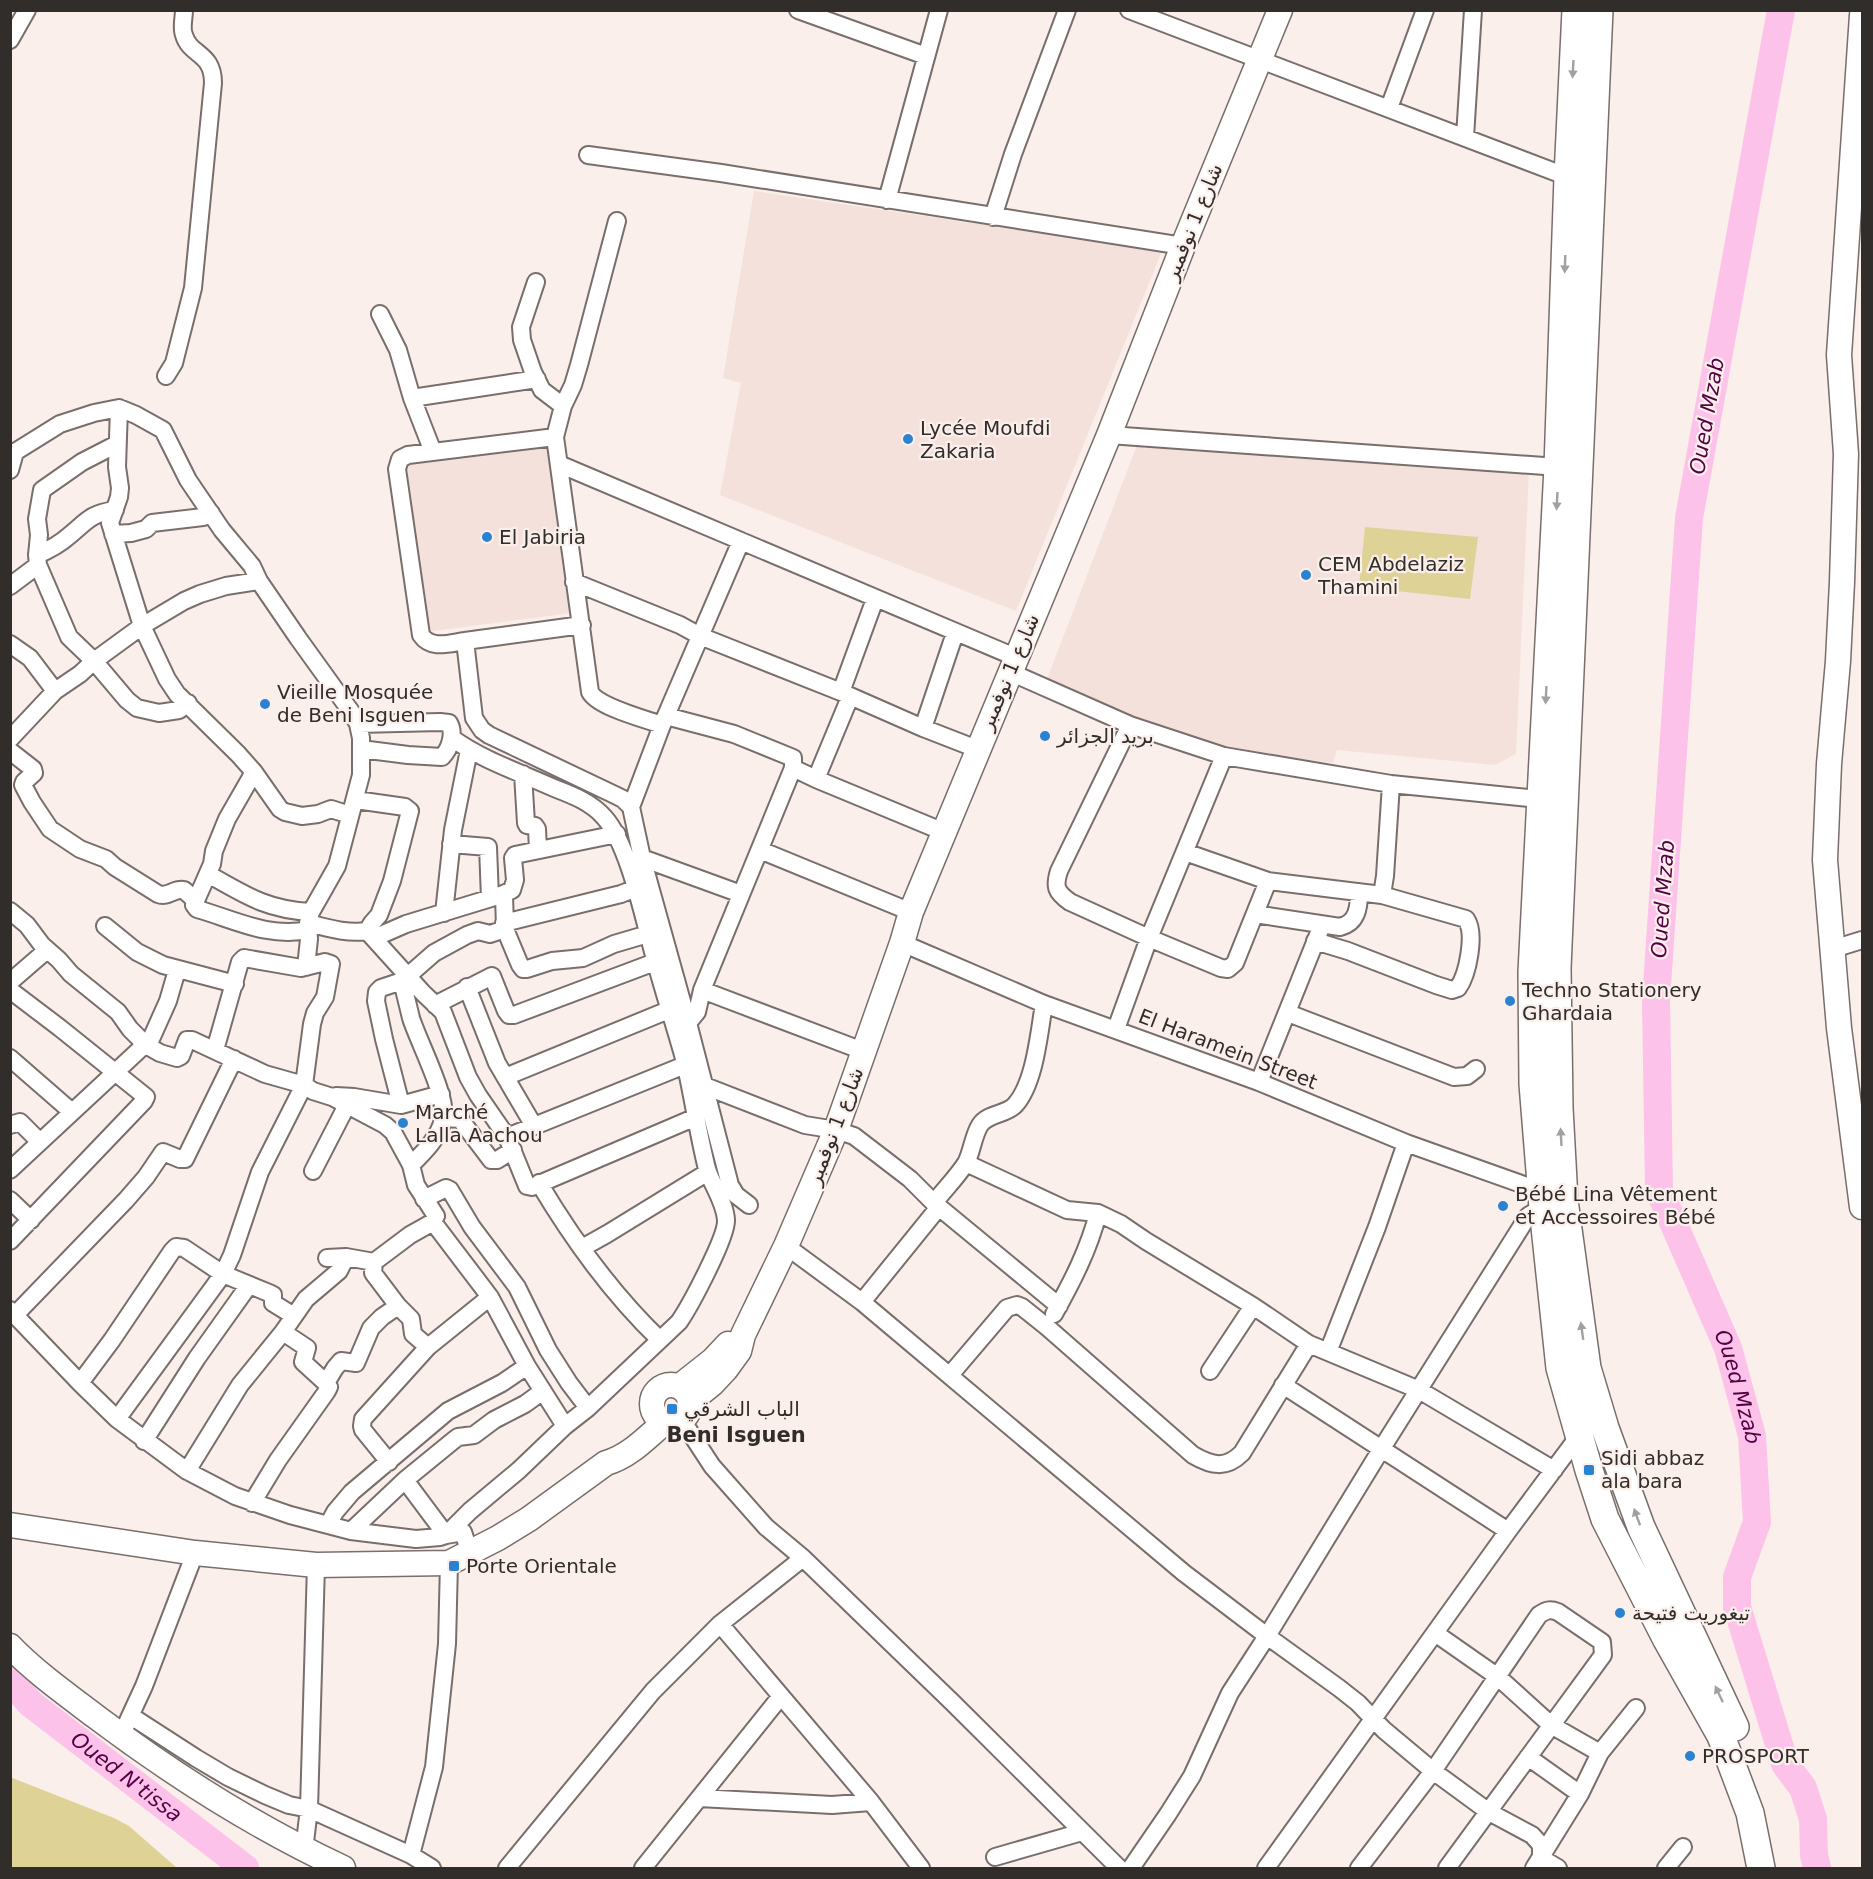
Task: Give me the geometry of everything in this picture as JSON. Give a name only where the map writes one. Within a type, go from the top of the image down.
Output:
[{"type":"main road","points":[[1552,800],[1558,467],[1576,10]]},
{"type":"main road","points":[[1599,10],[1552,800],[1532,972],[1533,1084],[1550,1203],[1587,1368],[1605,1428],[1641,1527],[1745,1747],[1768,1817],[1776,1869]]},
{"type":"main road","name":"شارع 1 نوفمبر","points":[[674,1409],[713,1360],[730,1342],[743,1335],[786,1246],[836,1130],[911,912],[1109,435],[1259,60],[1275,12]]},
{"type":"main road","points":[[1863,15],[1839,355],[1854,453],[1829,764],[1825,860],[1839,1028],[1863,1207]]},
{"type":"main road","points":[[1550,1203],[1560,1368],[1578,1437],[1605,1519],[1667,1640],[1721,1736],[1750,1813],[1761,1869]]},
{"type":"main road","points":[[10,1525],[195,1553],[316,1565],[460,1558],[529,1519],[606,1464],[611,1454],[674,1409]]},
{"type":"main road","points":[[10,1539],[39,1528]]},
{"type":"main road","points":[[10,1627],[29,1650],[39,1672]]},
{"type":"main road","points":[[10,1646],[39,1672],[126,1726],[206,1793],[304,1850],[343,1869]]},
{"type":"street","points":[[10,40],[27,10]]},
{"type":"street","points":[[166,376],[174,363],[193,288],[213,83],[213,70],[208,62],[187,43],[183,32],[184,10]]},
{"type":"street","points":[[798,10],[926,56]]},
{"type":"street","points":[[887,200],[939,10]]},
{"type":"street","points":[[993,216],[1013,153],[1067,10]]},
{"type":"street","points":[[1129,10],[1159,16],[1259,60],[1568,177]]},
{"type":"street","points":[[1389,108],[1425,10]]},
{"type":"street","points":[[1465,137],[1473,10]]},
{"type":"street","points":[[588,155],[721,173],[1183,246]]},
{"type":"street","points":[[617,221],[579,366],[563,406],[555,437],[574,582],[589,684],[593,697],[608,705],[664,720],[734,734],[793,758],[793,768],[702,990],[699,1007],[688,1023]]},
{"type":"street","points":[[536,282],[521,327],[522,340],[542,390],[563,406]]},
{"type":"street","points":[[380,314],[398,350],[412,398],[433,452]]},
{"type":"street","points":[[412,398],[537,379]]},
{"type":"street","points":[[119,408],[117,444],[120,488],[115,510],[110,519],[142,626],[167,679],[177,694],[255,772],[280,809],[285,812],[302,816],[318,814],[331,809],[353,807],[405,807],[410,811],[392,881],[379,915],[372,922],[370,934],[405,979],[443,1012],[458,1054],[473,1086],[510,1144],[526,1184],[532,1187],[696,1117]]},
{"type":"street","points":[[10,470],[13,452],[60,424],[94,413],[119,408],[157,426],[166,433],[188,480],[222,530],[252,566],[259,581],[352,713],[358,724],[361,738],[361,775],[337,866],[309,922],[306,967]]},
{"type":"street","points":[[1109,435],[1558,467]]},
{"type":"street","points":[[555,437],[402,457],[397,469],[423,639],[434,645],[582,625]]},
{"type":"street","points":[[117,444],[82,462],[42,490],[38,519],[37,560],[59,618],[69,637],[94,661],[127,700],[137,708],[159,713],[179,710],[188,703]]},
{"type":"street","points":[[560,464],[955,633],[1130,725],[1224,756],[1391,784],[1552,800]]},
{"type":"street","points":[[10,586],[37,560],[60,544],[91,516],[115,510]]},
{"type":"street","points":[[113,534],[131,533],[146,529],[152,523],[203,517],[211,513]]},
{"type":"street","points":[[741,542],[664,720],[632,807],[642,858],[730,1185],[736,1195],[749,1205]]},
{"type":"street","points":[[10,739],[55,691],[142,626],[200,594],[226,586],[259,581]]},
{"type":"street","points":[[574,582],[977,749]]},
{"type":"street","points":[[816,779],[875,599]]},
{"type":"street","points":[[923,728],[955,633]]},
{"type":"street","points":[[465,641],[474,718],[482,730],[623,799],[632,807]]},
{"type":"street","points":[[10,644],[30,658],[55,691]]},
{"type":"street","points":[[358,724],[446,722],[452,728],[452,738],[446,753],[440,757],[361,749]]},
{"type":"street","points":[[1130,725],[1059,871],[1056,881],[1060,895],[1070,902],[1149,938],[1228,969],[1235,963],[1268,880]]},
{"type":"street","points":[[446,1535],[565,1426],[588,1408],[679,1322],[689,1307],[727,1221],[708,1172],[671,1009],[655,962],[636,888],[617,834],[606,818],[585,801],[469,750],[452,738]]},
{"type":"street","points":[[444,913],[451,844],[469,750]]},
{"type":"street","points":[[10,751],[34,771],[23,785],[50,829],[80,849],[106,859],[162,896],[176,890],[184,890],[195,900]]},
{"type":"street","points":[[1116,1029],[1149,938],[1224,756]]},
{"type":"street","points":[[793,768],[944,832]]},
{"type":"street","points":[[255,772],[227,819],[214,851],[212,864],[194,905],[197,909],[246,926],[284,933],[309,922]]},
{"type":"street","points":[[523,774],[526,823],[537,829],[538,850]]},
{"type":"street","points":[[1382,895],[1391,784]]},
{"type":"street","points":[[208,874],[254,900],[309,922],[343,932],[370,934],[444,913],[512,890],[514,884],[513,856],[617,834]]},
{"type":"street","points":[[451,844],[488,847],[505,926],[523,969],[552,961],[583,958],[614,944],[648,934]]},
{"type":"street","points":[[760,850],[911,912]]},
{"type":"street","points":[[1185,852],[1268,880],[1382,895],[1466,919],[1470,925],[1466,970],[1458,987],[1452,990],[1348,951],[1319,933],[1255,914]]},
{"type":"street","points":[[642,858],[741,894]]},
{"type":"street","points":[[401,1105],[376,998],[381,988],[405,979],[434,953],[467,935],[480,930],[490,933],[505,926],[636,888]]},
{"type":"street","points":[[1319,933],[1348,925],[1352,921],[1357,915],[1359,892]]},
{"type":"street","points":[[10,911],[27,925],[47,950],[71,974],[118,1012],[130,1029],[151,1049],[175,1058],[181,1056],[189,1039],[273,1078],[304,1085],[313,1091],[332,1096],[354,1097],[401,1105],[441,1094]]},
{"type":"street","points":[[105,926],[137,952],[163,965],[235,984]]},
{"type":"street","points":[[1259,1082],[1319,933]]},
{"type":"street","points":[[1833,950],[1863,940]]},
{"type":"street","name":"El Haramein Street","points":[[902,943],[1044,1004],[1259,1082],[1550,1203]]},
{"type":"street","points":[[10,982],[47,950]]},
{"type":"street","points":[[117,1419],[223,1274],[232,1255],[260,1172],[304,1085],[312,1023],[325,997],[330,963],[291,967],[245,958],[240,962],[215,1050]]},
{"type":"street","points":[[435,1005],[492,976],[506,1011],[509,1015],[514,1015],[655,962]]},
{"type":"street","points":[[10,1170],[146,1045],[162,1016],[175,983],[177,970]]},
{"type":"street","points":[[405,979],[411,1017],[441,1094],[444,1118],[434,1140],[411,1165]]},
{"type":"street","points":[[467,987],[497,1063],[534,1126]]},
{"type":"street","points":[[10,990],[146,1097],[146,1100],[70,1181],[10,1241]]},
{"type":"street","points":[[702,990],[863,1051]]},
{"type":"street","points":[[862,1302],[937,1205],[966,1163],[976,1133],[983,1121],[1007,1111],[1015,1105],[1023,1093],[1033,1066],[1044,1004]]},
{"type":"street","points":[[505,1077],[671,1009]]},
{"type":"street","points":[[1288,1013],[1454,1077],[1467,1076],[1476,1069]]},
{"type":"street","points":[[10,1058],[72,1112]]},
{"type":"street","points":[[234,1059],[185,1159],[180,1160],[163,1152],[146,1178],[126,1200],[13,1312],[80,1383],[117,1419],[144,1441],[187,1471],[252,1503],[351,1531],[416,1539],[463,1532],[447,1644],[434,1767],[411,1855]]},
{"type":"street","points":[[444,1118],[460,1119],[491,1160],[497,1160],[510,1144],[534,1126],[685,1065]]},
{"type":"street","points":[[705,1086],[805,1125],[836,1130],[863,1142],[1059,1306]]},
{"type":"street","points":[[332,1096],[385,1125],[393,1132],[411,1165],[416,1185],[435,1216],[433,1222],[410,1235],[372,1265],[373,1273],[411,1319],[413,1334],[428,1347]]},
{"type":"street","points":[[313,1171],[347,1105]]},
{"type":"street","points":[[10,1125],[20,1122],[40,1142]]},
{"type":"street","points":[[1328,1352],[1377,1227],[1406,1143]]},
{"type":"street","points":[[966,1163],[1067,1210],[1098,1213],[1121,1224],[1253,1306],[1309,1344],[1419,1390],[1554,1470]]},
{"type":"street","points":[[582,1248],[708,1172]]},
{"type":"street","points":[[539,1183],[582,1248],[622,1302],[660,1340]]},
{"type":"street","points":[[424,1199],[444,1188],[450,1190],[472,1227],[517,1287],[548,1350],[588,1408]]},
{"type":"street","points":[[10,1200],[31,1220]]},
{"type":"street","points":[[1131,1869],[1192,1776],[1230,1693],[1382,1448],[1528,1216],[1550,1203]]},
{"type":"street","points":[[1047,1327],[1083,1257],[1098,1213]]},
{"type":"street","points":[[433,1222],[490,1298],[527,1366],[565,1426]]},
{"type":"street","points":[[786,1246],[862,1302],[1184,1573],[1358,1703],[1373,1720],[1433,1771],[1489,1812],[1532,1835],[1541,1845],[1537,1863]]},
{"type":"street","points":[[80,1383],[174,1248],[183,1248],[223,1274],[273,1295],[274,1304],[294,1316]]},
{"type":"street","points":[[327,1257],[346,1257],[374,1262]]},
{"type":"street","points":[[187,1471],[240,1385],[283,1332],[306,1299],[339,1271],[346,1257]]},
{"type":"street","points":[[144,1441],[197,1358],[249,1285]]},
{"type":"street","points":[[389,1462],[363,1430],[362,1421],[428,1347],[490,1298]]},
{"type":"street","points":[[326,1383],[340,1362],[356,1363],[371,1328],[398,1306]]},
{"type":"street","points":[[950,1375],[1010,1306],[1022,1307],[1193,1455],[1220,1464],[1230,1462],[1242,1452],[1309,1344]]},
{"type":"street","points":[[1210,1371],[1253,1306]]},
{"type":"street","points":[[252,1503],[278,1460],[329,1387],[303,1362],[307,1348],[283,1332]]},
{"type":"street","points":[[328,1526],[341,1502],[448,1412],[502,1383],[527,1366]]},
{"type":"street","points":[[1283,1385],[1508,1531]]},
{"type":"street","points":[[351,1531],[405,1480],[458,1437],[474,1435],[494,1419],[525,1404],[543,1391]]},
{"type":"street","points":[[674,1409],[712,1466],[766,1527],[803,1558],[953,1703],[1119,1869]]},
{"type":"street","points":[[1266,1869],[1578,1437]]},
{"type":"street","points":[[405,1480],[446,1535]]},
{"type":"street","points":[[195,1553],[144,1686],[126,1726],[289,1805],[309,1809],[411,1855],[432,1869]]},
{"type":"street","points":[[507,1869],[653,1691],[720,1624],[803,1558]]},
{"type":"street","points":[[304,1850],[309,1809],[316,1565]]},
{"type":"street","points":[[1359,1869],[1433,1771],[1539,1615],[1552,1610],[1568,1617],[1602,1642],[1603,1654],[1447,1869]]},
{"type":"street","points":[[720,1624],[871,1802],[921,1869]]},
{"type":"street","points":[[1436,1632],[1498,1677],[1551,1725],[1600,1753]]},
{"type":"street","points":[[643,1869],[781,1696]]},
{"type":"street","points":[[1537,1863],[1580,1794],[1600,1753],[1636,1708]]},
{"type":"street","points":[[1528,1757],[1580,1794]]},
{"type":"street","points":[[699,1798],[832,1805],[871,1802]]},
{"type":"street","points":[[995,1857],[1082,1832]]},
{"type":"street","points":[[1666,1869],[1683,1847]]},
{"type":"street","points":[[1537,1863],[1558,1869]]},
{"type":"shaded area","name":"Lycée Moufdi Zakaria","points":[[754,191],[1162,251],[1016,611],[720,495],[741,383],[723,378]]},
{"type":"shaded area","name":"CEM Abdelaziz Thamini","points":[[1139,440],[1529,471],[1516,754],[1495,765],[1337,750],[1333,763],[1203,746],[1047,679]]},
{"type":"shaded area","name":"El Jabiria","points":[[549,442],[571,613],[426,632],[402,461]]},
{"type":"shaded area","points":[[1365,527],[1478,537],[1470,599],[1359,587]]},
{"type":"shaded area","points":[[10,1777],[129,1826],[177,1868],[11,1868]]},
{"type":"waterway","name":"Oued Mzab","points":[[1781,10],[1689,518],[1656,1000],[1659,1190],[1728,1348],[1752,1436],[1757,1522],[1737,1577],[1737,1607],[1785,1764],[1803,1788],[1813,1819],[1814,1855],[1817,1868]]},
{"type":"waterway","name":"Oued N'tissa","points":[[10,1680],[31,1704],[245,1868]]},
{"type":"place","name":"Lycée Moufdi Zakaria","points":[[908,439]]},
{"type":"place","name":"El Jabiria","points":[[487,537]]},
{"type":"place","name":"CEM Abdelaziz Thamini","points":[[1306,575]]},
{"type":"place","name":"Vieille Mosquée de Beni Isguen","points":[[265,704]]},
{"type":"place","name":"بريد الجزائر","points":[[1045,736]]},
{"type":"place","name":"Techno Stationery Ghardaia","points":[[1510,1001]]},
{"type":"place","name":"Marché Lalla Aachou","points":[[403,1123]]},
{"type":"place","name":"Bébé Lina Vêtement et Accessoires Bébé","points":[[1503,1206]]},
{"type":"place","name":"الباب الشرقي","points":[[672,1409]]},
{"type":"place","name":"Sidi abbaz ala bara","points":[[1589,1470]]},
{"type":"place","name":"Porte Orientale","points":[[454,1566]]},
{"type":"place","name":"تيغوريت فتيحة","points":[[1620,1613]]},
{"type":"place","name":"PROSPORT","points":[[1690,1756]]},
{"type":"district","name":"Beni Isguen","points":[[736,1435]]}]
